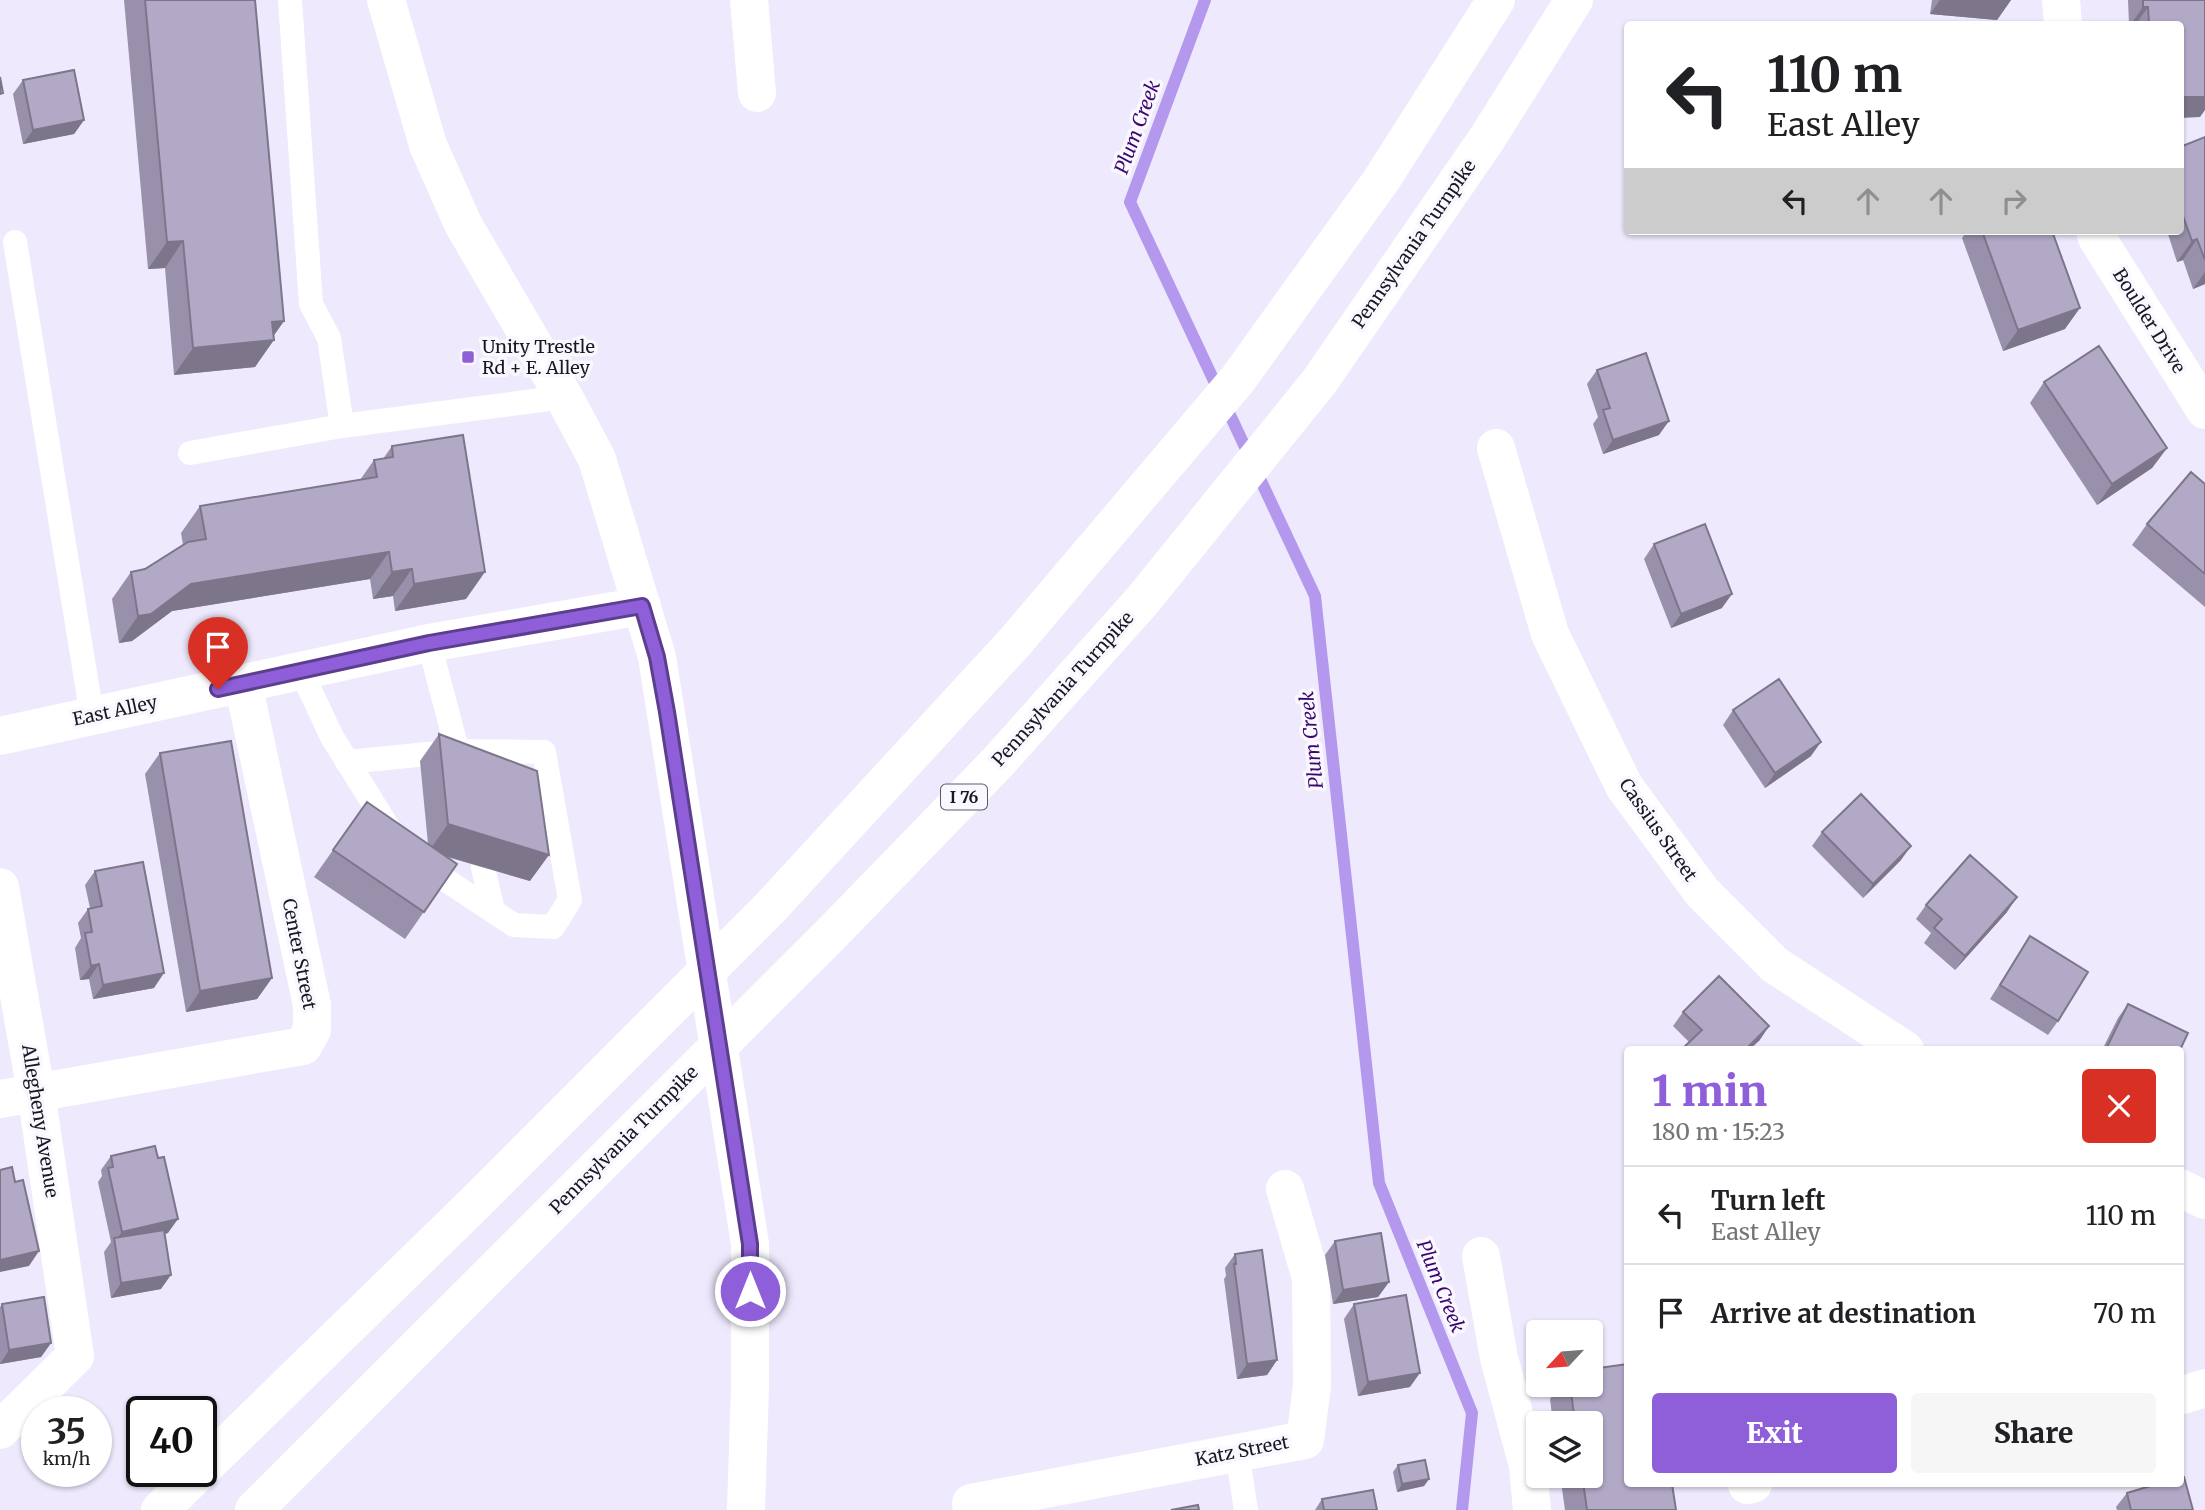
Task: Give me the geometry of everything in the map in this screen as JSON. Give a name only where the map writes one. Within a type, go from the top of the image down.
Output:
[{"type":"main road","points":[[386,0],[428,145],[463,224],[597,459],[657,657],[750,1244],[750,1387],[746,1510]]},
{"type":"main road","points":[[749,0],[757,93]]},
{"type":"main road","points":[[217,1454],[473,1205],[767,911],[1014,642],[1238,379],[1382,179],[1496,0]]},
{"type":"main road","name":"Pennsylvania Turnpike","points":[[254,1510],[844,921],[998,762],[1142,601],[1319,382],[1486,140],[1574,0]]},
{"type":"main road","points":[[2061,0],[2063,21]]},
{"type":"main road","name":"Boulder Drive","points":[[2096,235],[2205,410]]},
{"type":"main road","name":"Cassius Street","points":[[1496,447],[1550,634],[1624,786],[1702,892],[1775,965],[1899,1046]]},
{"type":"main road","name":"East Alley","points":[[0,736],[429,643],[642,606]]},
{"type":"main road","name":"Center Street","points":[[18,1096],[303,1046],[312,1030],[312,1005],[243,683]]},
{"type":"main road","name":"Allegheny Avenue","points":[[0,887],[18,1096],[75,1356],[0,1430]]},
{"type":"main road","name":"Katz Street","points":[[972,1507],[1304,1440],[1312,1386],[1311,1278],[1285,1189]]},
{"type":"main road","points":[[2184,1190],[2205,1200]]},
{"type":"main road","points":[[1481,1256],[1499,1357],[1528,1466],[1532,1510]]},
{"type":"main road","points":[[2184,1395],[2205,1388]]},
{"type":"main road","points":[[160,1510],[184,1487]]},
{"type":"lane","points":[[290,0],[311,304],[329,338],[342,426]]},
{"type":"lane","points":[[15,242],[92,716]]},
{"type":"lane","points":[[190,453],[342,426],[564,397]]},
{"type":"lane","points":[[429,643],[464,778]]},
{"type":"lane","points":[[301,671],[347,762],[405,853],[514,925],[553,927],[570,900],[544,752],[458,751],[347,762]]},
{"type":"lane","points":[[483,868],[493,910]]},
{"type":"lane","points":[[1237,1452],[1246,1510]]},
{"type":"building","points":[[145,0],[255,0],[284,321],[272,322],[274,340],[193,348],[183,241],[167,242]]},
{"type":"building","points":[[2143,0],[2205,0],[2205,97],[2184,97],[2184,21],[2149,21],[2148,7],[2143,7]]},
{"type":"building","points":[[74,70],[84,120],[33,130],[23,80]]},
{"type":"building","points":[[2205,137],[2205,260],[2197,239],[2192,241],[2184,219],[2184,145]]},
{"type":"building","points":[[1983,235],[2053,235],[2080,308],[2018,330]]},
{"type":"building","points":[[2099,346],[2167,448],[2112,484],[2044,382]]},
{"type":"building","points":[[1646,353],[1669,421],[1613,440],[1603,410],[1610,408],[1597,370]]},
{"type":"building","points":[[463,435],[485,572],[414,584],[412,569],[392,572],[389,552],[191,584],[151,614],[138,616],[131,572],[145,569],[188,542],[206,539],[200,506],[377,477],[374,460],[393,457],[392,446]]},
{"type":"building","points":[[2191,472],[2205,484],[2205,574],[2147,524]]},
{"type":"building","points":[[1705,524],[1732,594],[1681,614],[1654,544]]},
{"type":"building","points":[[1779,679],[1821,742],[1775,773],[1733,710]]},
{"type":"building","points":[[439,734],[537,771],[549,855],[448,824]]},
{"type":"building","points":[[231,741],[272,978],[200,991],[160,753]]},
{"type":"building","points":[[1861,794],[1911,846],[1873,884],[1822,832]]},
{"type":"building","points":[[367,802],[457,864],[424,912],[333,850]]},
{"type":"building","points":[[1970,855],[2017,897],[1965,956],[1934,928],[1942,919],[1926,905]]},
{"type":"building","points":[[143,862],[164,973],[103,985],[99,964],[91,966],[85,933],[92,932],[88,909],[102,906],[95,871]]},
{"type":"building","points":[[2030,936],[2088,972],[2058,1021],[2000,985]]},
{"type":"building","points":[[1719,976],[1769,1026],[1749,1046],[1685,1046],[1702,1030],[1683,1012]]},
{"type":"building","points":[[2128,1004],[2188,1033],[2182,1046],[2107,1046]]},
{"type":"building","points":[[155,1146],[158,1158],[164,1157],[178,1219],[122,1232],[108,1168],[113,1167],[111,1156]]},
{"type":"building","points":[[12,1167],[15,1182],[23,1180],[39,1251],[0,1260],[0,1170]]},
{"type":"building","points":[[164,1230],[171,1275],[121,1283],[114,1238]]},
{"type":"building","points":[[1381,1233],[1389,1282],[1343,1290],[1335,1241]]},
{"type":"building","points":[[1262,1250],[1277,1360],[1247,1364],[1235,1254]]},
{"type":"building","points":[[1406,1295],[1420,1373],[1368,1382],[1354,1304]]},
{"type":"building","points":[[44,1297],[51,1343],[9,1350],[2,1304]]},
{"type":"building","points":[[1624,1365],[1624,1487],[1672,1487],[1676,1510],[1587,1510],[1584,1488],[1603,1488],[1603,1411],[1573,1411],[1572,1397],[1603,1397],[1603,1367]]},
{"type":"building","points":[[1425,1460],[1429,1479],[1402,1484],[1398,1465]]},
{"type":"building","points":[[2184,1477],[2193,1510],[2131,1510],[2127,1493],[2147,1487],[2184,1487]]},
{"type":"building","points":[[1373,1490],[1377,1510],[1324,1510],[1322,1499]]},
{"type":"building","points":[[1198,1505],[1199,1510],[1171,1510]]},
{"type":"waterway","name":"Plum Creek","points":[[1205,0],[1130,202],[1315,596],[1379,1183],[1472,1413],[1462,1510]]},
{"type":"place","name":"Unity Trestle Rd + E. Alley","points":[[468,357]]},
{"type":"route","points":[[218,689],[429,643],[642,606],[657,657],[667,712],[750,1244],[750,1291]]}]
